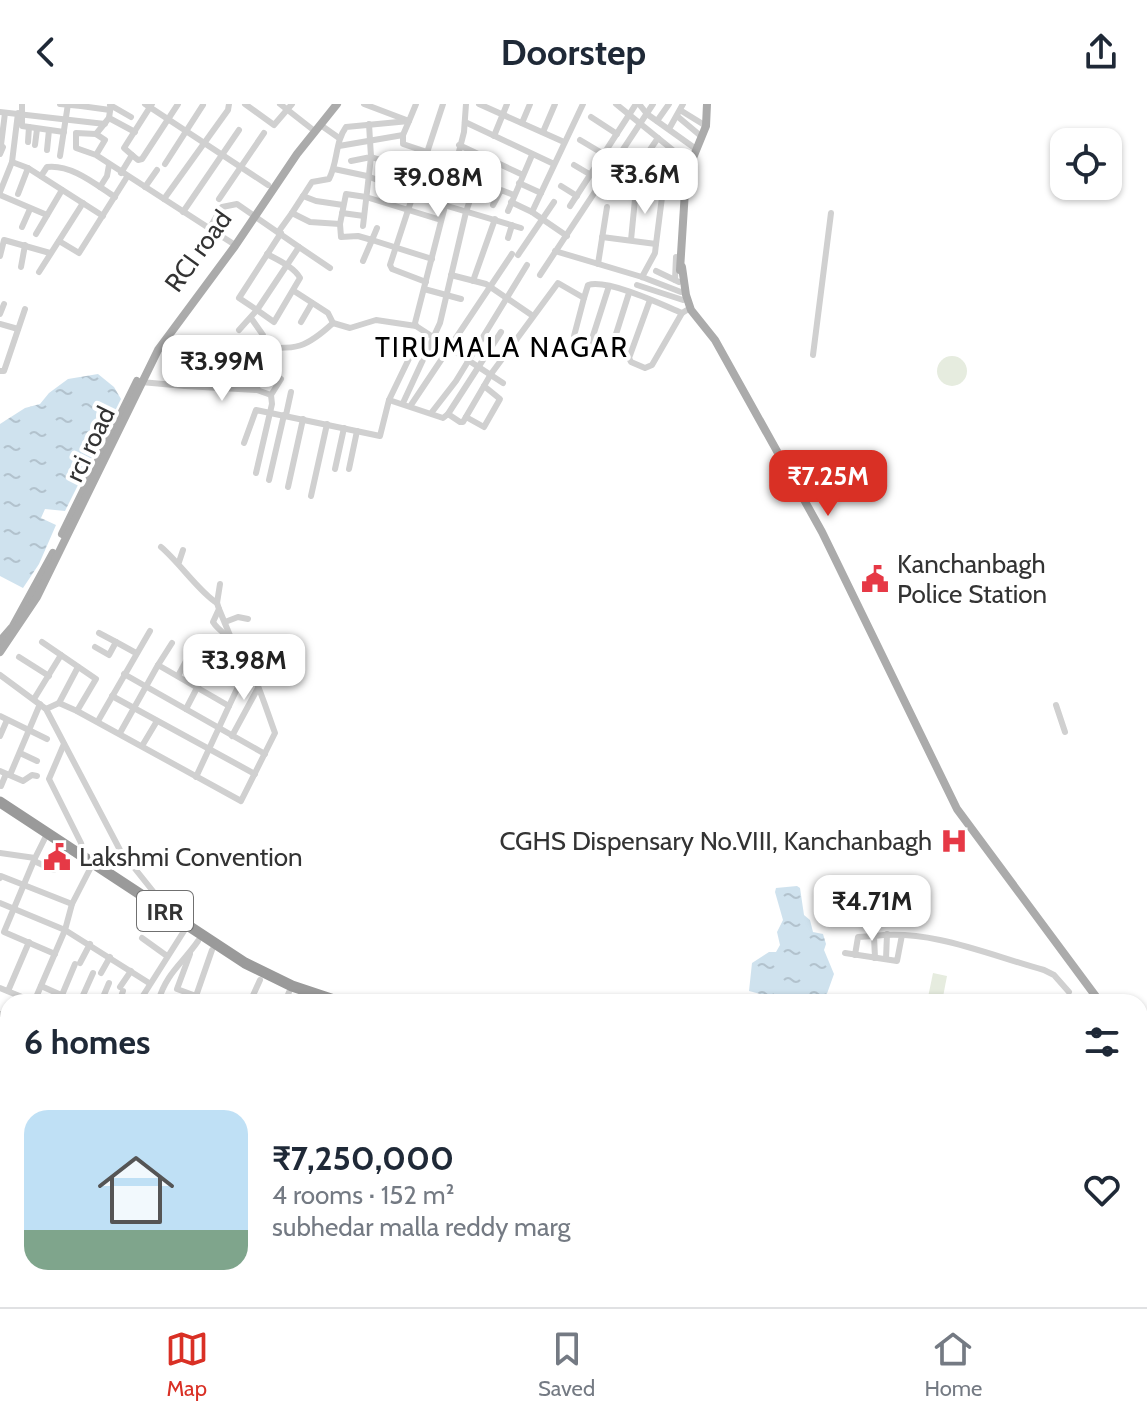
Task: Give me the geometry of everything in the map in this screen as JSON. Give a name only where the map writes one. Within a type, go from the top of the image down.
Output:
[{"type":"highway","name":"IRR","points":[[0,805],[84,855],[264,974],[318,994]]},
{"type":"highway","name":"IRR","points":[[0,805],[198,941],[282,994]]},
{"type":"main road","name":"RCI road","points":[[0,641],[13,626],[52,555],[169,325],[252,215],[268,185],[317,128],[331,104]]},
{"type":"main road","name":"rci road","points":[[0,652],[37,597],[139,382],[158,350],[252,215],[337,104]]},
{"type":"main road","points":[[707,104],[706,126],[686,175],[677,281],[684,312],[711,341],[800,498],[931,762],[942,777]]},
{"type":"main road","points":[[678,268],[691,310],[715,340],[822,532],[957,809],[1094,994]]},
{"type":"street","points":[[22,104],[12,162],[0,193],[47,215]]},
{"type":"street","points":[[34,114],[35,104]]},
{"type":"street","points":[[60,156],[66,120],[65,104],[97,106],[135,132]]},
{"type":"street","points":[[178,104],[169,119],[142,159],[138,160],[124,149],[149,105],[169,119],[187,131],[223,154],[268,185]]},
{"type":"street","points":[[164,199],[228,110],[229,104]]},
{"type":"street","points":[[245,104],[274,125],[290,107]]},
{"type":"street","points":[[280,104],[339,138]]},
{"type":"street","points":[[364,104],[409,121]]},
{"type":"street","points":[[416,104],[403,135],[403,144],[427,152]]},
{"type":"street","points":[[443,104],[390,268],[425,286],[461,299]]},
{"type":"street","points":[[416,326],[465,122],[466,104]]},
{"type":"street","points":[[479,104],[564,142]]},
{"type":"street","points":[[494,136],[507,104]]},
{"type":"street","points":[[522,123],[530,104]]},
{"type":"street","points":[[543,132],[555,104]]},
{"type":"street","points":[[532,212],[583,104]]},
{"type":"street","points":[[616,104],[690,164]]},
{"type":"street","points":[[570,206],[638,104],[696,149]]},
{"type":"street","points":[[540,275],[653,104]]},
{"type":"street","points":[[657,121],[669,104]]},
{"type":"street","points":[[165,164],[203,105]]},
{"type":"street","points":[[669,129],[680,110]]},
{"type":"street","points":[[680,110],[706,126]]},
{"type":"street","points":[[680,110],[702,137]]},
{"type":"street","points":[[0,154],[3,147],[0,145],[2,112],[66,120],[109,112],[131,117]]},
{"type":"street","points":[[96,134],[109,112]]},
{"type":"street","points":[[21,113],[22,126],[64,132]]},
{"type":"street","points":[[591,117],[617,134]]},
{"type":"street","points":[[267,254],[299,274],[300,278],[275,321],[239,298],[312,182],[326,181],[334,169],[339,138],[346,127],[409,121]]},
{"type":"street","points":[[465,122],[554,164]]},
{"type":"street","points":[[363,226],[371,157],[369,124]]},
{"type":"street","points":[[29,127],[31,144],[37,129]]},
{"type":"street","points":[[47,150],[49,130]]},
{"type":"street","points":[[183,212],[239,130]]},
{"type":"street","points":[[96,155],[105,140],[96,134],[76,133],[76,148],[96,155],[232,243]]},
{"type":"street","points":[[219,199],[264,133]]},
{"type":"street","points":[[339,146],[403,135]]},
{"type":"street","points":[[621,192],[658,138]]},
{"type":"street","points":[[580,140],[617,162]]},
{"type":"street","points":[[459,145],[523,175]]},
{"type":"street","points":[[59,241],[79,253],[115,197],[132,155]]},
{"type":"street","points":[[508,211],[532,155]]},
{"type":"street","points":[[631,240],[635,199],[680,155]]},
{"type":"street","points":[[357,175],[355,160],[371,157],[421,172]]},
{"type":"street","points":[[407,404],[440,323],[466,212],[484,157]]},
{"type":"street","points":[[12,162],[28,168],[103,216]]},
{"type":"street","points":[[100,187],[109,165]]},
{"type":"street","points":[[574,165],[591,175]]},
{"type":"street","points":[[41,176],[47,167],[54,166],[81,175],[115,197]]},
{"type":"street","points":[[642,277],[655,253],[666,166]]},
{"type":"street","points":[[18,194],[28,168]]},
{"type":"street","points":[[334,169],[367,176],[444,205],[521,228]]},
{"type":"street","points":[[145,187],[157,170]]},
{"type":"street","points":[[519,183],[541,193]]},
{"type":"street","points":[[561,186],[577,196]]},
{"type":"street","points":[[36,234],[62,190]]},
{"type":"street","points":[[493,205],[501,190],[567,236]]},
{"type":"street","points":[[432,259],[358,236],[341,237],[343,205],[346,194],[366,197],[441,220]]},
{"type":"street","points":[[303,196],[343,205]]},
{"type":"street","points":[[407,404],[450,348],[505,265],[554,202]]},
{"type":"street","points":[[39,272],[83,203]]},
{"type":"street","points":[[209,229],[219,211],[227,205],[237,204],[330,268]]},
{"type":"street","points":[[598,264],[607,207]]},
{"type":"street","points":[[22,227],[30,209]]},
{"type":"street","points":[[292,213],[310,222],[340,224]]},
{"type":"street","points":[[342,213],[364,216]]},
{"type":"street","points":[[813,355],[831,213]]},
{"type":"street","points":[[473,281],[495,219]]},
{"type":"street","points":[[508,238],[512,225]]},
{"type":"street","points":[[363,261],[377,228]]},
{"type":"street","points":[[602,237],[656,244]]},
{"type":"street","points":[[0,256],[2,240],[50,253]]},
{"type":"street","points":[[21,267],[25,245]]},
{"type":"street","points":[[239,330],[257,310],[299,247]]},
{"type":"street","points":[[555,251],[642,277],[682,296]]},
{"type":"street","points":[[664,265],[678,268],[676,257]]},
{"type":"street","points":[[505,265],[521,275]]},
{"type":"street","points":[[432,412],[527,265]]},
{"type":"street","points":[[656,271],[677,281]]},
{"type":"street","points":[[451,275],[490,286],[533,316]]},
{"type":"street","points":[[448,414],[460,422],[466,417],[491,374],[558,283],[584,298]]},
{"type":"street","points":[[574,336],[590,284],[609,286],[650,300],[684,312],[652,365],[645,368],[629,358],[650,300]]},
{"type":"street","points":[[637,285],[682,296]]},
{"type":"street","points":[[590,345],[609,286]]},
{"type":"street","points":[[294,291],[328,313],[333,323],[350,328],[376,320],[416,326],[503,383]]},
{"type":"street","points":[[610,353],[629,293]]},
{"type":"street","points":[[301,322],[312,303]]},
{"type":"street","points":[[0,314],[4,304]]},
{"type":"street","points":[[0,380],[25,309]]},
{"type":"street","points":[[251,318],[263,335],[257,390]]},
{"type":"street","points":[[261,347],[284,349],[304,346],[333,323]]},
{"type":"street","points":[[0,324],[18,329]]},
{"type":"street","points":[[389,400],[445,418],[501,332]]},
{"type":"street","points":[[244,443],[255,410],[380,436],[389,400],[417,342]]},
{"type":"street","points":[[185,365],[185,386]]},
{"type":"street","points":[[256,473],[272,404],[271,395],[281,379]]},
{"type":"street","points":[[139,382],[257,390],[271,395]]},
{"type":"street","points":[[466,417],[484,427],[494,413],[500,399],[484,386]]},
{"type":"street","points":[[269,480],[291,392]]},
{"type":"street","points":[[288,487],[303,419]]},
{"type":"street","points":[[311,496],[327,424]]},
{"type":"street","points":[[335,469],[344,428]]},
{"type":"street","points":[[349,469],[357,431]]},
{"type":"street","points":[[40,704],[59,703],[98,721],[241,801],[275,733],[253,673],[231,638],[218,606],[179,562],[161,547]]},
{"type":"street","points":[[179,562],[183,550]]},
{"type":"street","points":[[220,584],[213,622],[217,630],[231,638]]},
{"type":"street","points":[[225,622],[238,617],[248,619]]},
{"type":"street","points":[[98,721],[150,631]]},
{"type":"street","points":[[99,633],[136,653]]},
{"type":"street","points":[[42,642],[96,679],[77,711]]},
{"type":"street","points":[[105,662],[116,642]]},
{"type":"street","points":[[120,733],[172,643]]},
{"type":"street","points":[[95,647],[109,655]]},
{"type":"street","points":[[178,676],[192,650]]},
{"type":"street","points":[[1,786],[5,773],[20,753],[49,676],[61,655]]},
{"type":"street","points":[[19,657],[49,676]]},
{"type":"street","points":[[59,703],[85,658]]},
{"type":"street","points":[[186,709],[212,659]]},
{"type":"street","points":[[158,665],[229,706]]},
{"type":"street","points":[[124,674],[265,754]]},
{"type":"street","points":[[196,777],[244,674]]},
{"type":"street","points":[[1,677],[40,704],[120,850],[172,914]]},
{"type":"street","points":[[232,736],[258,688]]},
{"type":"street","points":[[112,696],[255,774]]},
{"type":"street","points":[[1056,705],[1065,732]]},
{"type":"street","points":[[0,736],[4,718],[47,739]]},
{"type":"street","points":[[142,746],[157,721]]},
{"type":"street","points":[[43,778],[64,744]]},
{"type":"street","points":[[20,753],[37,761]]},
{"type":"street","points":[[5,773],[23,781],[32,775],[43,778],[81,843],[84,855]]},
{"type":"street","points":[[0,941],[45,838]]},
{"type":"street","points":[[0,853],[34,860],[54,870]]},
{"type":"street","points":[[38,994],[65,930],[72,904],[91,867]]},
{"type":"street","points":[[0,878],[72,904]]},
{"type":"street","points":[[0,903],[65,930],[149,983]]},
{"type":"street","points":[[2,931],[55,954]]},
{"type":"street","points":[[143,994],[184,931]]},
{"type":"street","points":[[886,959],[887,934]]},
{"type":"street","points":[[855,955],[858,937],[887,934],[945,941],[1044,970],[1054,975],[1069,992]]},
{"type":"street","points":[[845,953],[897,961],[902,935]]},
{"type":"street","points":[[874,936],[875,958]]},
{"type":"street","points":[[142,938],[167,956]]},
{"type":"street","points":[[186,994],[177,989],[198,941]]},
{"type":"street","points":[[4,989],[29,942]]},
{"type":"street","points":[[144,951],[149,943]]},
{"type":"street","points":[[67,994],[77,964],[90,944]]},
{"type":"street","points":[[197,994],[212,950]]},
{"type":"street","points":[[161,994],[174,967],[190,954]]},
{"type":"street","points":[[83,994],[110,957]]},
{"type":"street","points":[[121,994],[131,971]]},
{"type":"street","points":[[254,994],[260,980]]},
{"type":"street","points":[[104,994],[109,983]]},
{"type":"street","points":[[41,986],[58,994]]},
{"type":"shaded area","points":[[952,356],[963,360],[967,371],[963,382],[952,386],[941,382],[937,371],[941,360]]},
{"type":"shaded area","points":[[933,973],[947,976],[944,994],[929,994]]},
{"type":"water","points":[[98,374],[114,387],[121,399],[65,511],[45,509],[41,518],[56,525],[39,564],[23,588],[0,576],[0,424],[25,408],[40,404],[68,379]]},
{"type":"water","points":[[776,888],[800,888],[804,915],[810,920],[813,932],[823,934],[824,950],[834,974],[827,994],[760,994],[749,991],[752,963],[769,952],[776,952],[780,945],[777,932],[783,920]]},
{"type":"place","name":"Kanchanbagh Police Station","points":[[875,579]]},
{"type":"place","name":"CGHS Dispensary No.VIII, Kanchanbagh","points":[[954,841]]},
{"type":"place","name":"Lakshmi Convention","points":[[57,857]]},
{"type":"district","name":"TIRUMALA NAGAR","points":[[502,347]]}]
